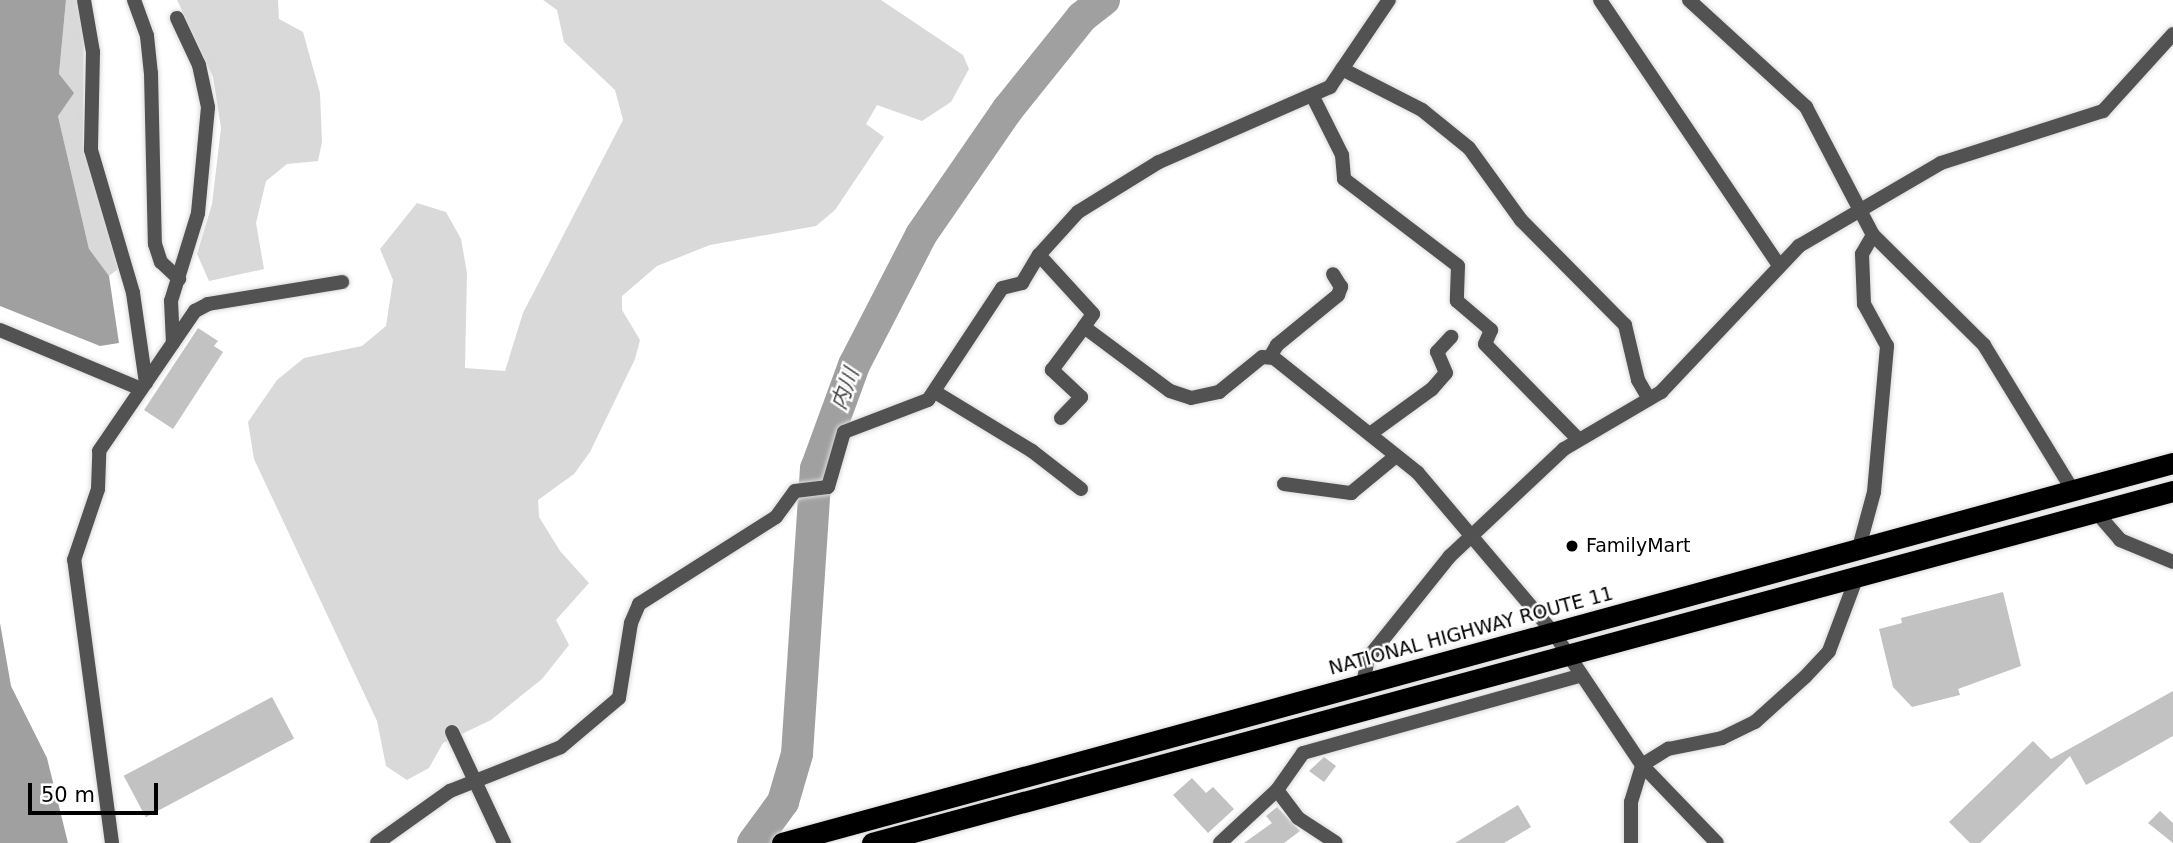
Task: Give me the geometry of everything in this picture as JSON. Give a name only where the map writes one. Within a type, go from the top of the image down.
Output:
[{"type":"highway","name":"NATIONAL HIGHWAY ROUTE 11","points":[[782,843],[2173,463]]},
{"type":"highway","points":[[872,843],[1858,574],[2173,491]]},
{"type":"street","points":[[84,0],[93,52],[91,150],[133,293],[143,386]]},
{"type":"street","points":[[134,0],[147,36],[151,74],[155,244],[161,262],[179,279]]},
{"type":"street","points":[[377,843],[472,779],[561,747],[619,698],[629,660],[631,623],[639,604],[776,517],[795,491],[828,487],[844,432],[928,400],[1002,288],[1022,283],[1039,255],[1078,212],[1159,162],[1313,97],[1330,86],[1389,0]]},
{"type":"street","points":[[1600,0],[1778,264]]},
{"type":"street","points":[[1689,0],[1708,7],[1807,107],[1873,235],[1984,345],[2072,489]]},
{"type":"street","points":[[173,344],[171,301],[198,213],[208,107],[199,65],[177,18]]},
{"type":"street","points":[[1363,684],[1368,658],[1472,535],[1579,440],[1649,399],[1778,264],[1861,208],[1941,163],[2103,111],[2173,34]]},
{"type":"street","points":[[1342,69],[1422,110],[1469,149],[1521,220],[1625,325],[1638,380],[1649,399]]},
{"type":"street","points":[[1313,97],[1342,155],[1344,179],[1458,266],[1457,301],[1491,330],[1485,344],[1579,440]]},
{"type":"street","points":[[1858,551],[1874,492],[1887,346],[1863,293],[1862,254],[1873,235]]},
{"type":"street","points":[[1039,255],[1093,314],[1052,370],[1081,397],[1061,418]]},
{"type":"street","points":[[1084,327],[1170,391],[1191,398],[1219,392],[1239,372],[1270,357],[1277,345],[1338,295],[1340,287],[1333,274]]},
{"type":"street","points":[[113,843],[74,560],[98,489],[99,451],[195,311],[208,304],[342,282]]},
{"type":"street","points":[[0,330],[143,386]]},
{"type":"street","points":[[1370,434],[1432,389],[1446,373],[1437,352],[1451,337]]},
{"type":"street","points":[[1270,357],[1396,456],[1472,535],[1553,632],[1579,676],[1642,765],[1717,843]]},
{"type":"street","points":[[935,392],[1032,451],[1082,489]]},
{"type":"street","points":[[1284,484],[1351,493],[1396,456]]},
{"type":"street","points":[[2096,512],[2120,540],[2173,562]]},
{"type":"street","points":[[1631,843],[1631,802],[1642,765],[1668,748],[1722,738],[1755,722],[1805,677],[1829,651],[1858,574]]},
{"type":"street","points":[[1220,843],[1277,790],[1303,753],[1579,676]]},
{"type":"street","points":[[452,732],[504,843]]},
{"type":"street","points":[[1277,790],[1298,818],[1336,843]]},
{"type":"shaded area","points":[[0,0],[66,0],[59,74],[74,93],[58,116],[89,249],[109,276],[119,343],[100,346],[0,306]]},
{"type":"shaded area","points":[[66,0],[84,0],[83,144],[118,269],[109,276],[98,268],[89,249],[58,116],[64,85],[59,74]]},
{"type":"shaded area","points":[[177,0],[278,0],[279,19],[303,32],[320,93],[322,142],[318,161],[287,164],[266,181],[256,223],[264,269],[209,281],[197,254],[212,204],[221,128],[213,77]]},
{"type":"shaded area","points":[[543,0],[881,0],[963,55],[969,69],[951,102],[922,121],[877,105],[866,124],[884,137],[835,210],[816,226],[710,245],[657,266],[622,296],[622,310],[640,340],[635,359],[590,452],[574,474],[538,500],[539,517],[560,551],[589,583],[556,620],[569,645],[542,679],[491,720],[443,743],[429,768],[407,780],[386,766],[377,721],[254,459],[248,422],[277,380],[304,358],[362,346],[386,326],[393,280],[380,249],[417,203],[446,212],[461,239],[467,273],[465,368],[505,371],[523,313],[623,120],[615,90],[564,42],[557,10]]},
{"type":"shaded area","points":[[0,623],[11,686],[47,758],[68,843],[0,843]]},
{"type":"building","points":[[198,328],[218,341],[214,346],[223,352],[173,429],[144,410]]},
{"type":"building","points":[[2003,592],[2021,666],[1958,689],[1960,695],[1912,707],[1893,687],[1879,629],[1902,623],[1901,618]]},
{"type":"building","points":[[2173,691],[2173,736],[2086,785],[2070,756],[1980,843],[1970,843],[1949,822],[2033,741],[2051,759]]},
{"type":"building","points":[[272,697],[294,738],[146,817],[124,776]]},
{"type":"building","points":[[1324,757],[1336,766],[1324,782],[1309,771]]},
{"type":"building","points":[[1192,778],[1206,793],[1213,787],[1234,809],[1208,833],[1173,795]]},
{"type":"building","points":[[1518,805],[1531,827],[1504,843],[1455,843]]},
{"type":"building","points":[[1277,807],[1300,831],[1284,843],[1244,843],[1272,823],[1266,816]]},
{"type":"building","points":[[2160,811],[2173,823],[2173,843],[2148,823]]},
{"type":"waterway","name":"内川","points":[[753,843],[783,802],[797,754],[816,469],[854,365],[921,235],[1008,109],[1082,17],[1104,0]]},
{"type":"place","name":"FamilyMart","points":[[1572,546]]}]
